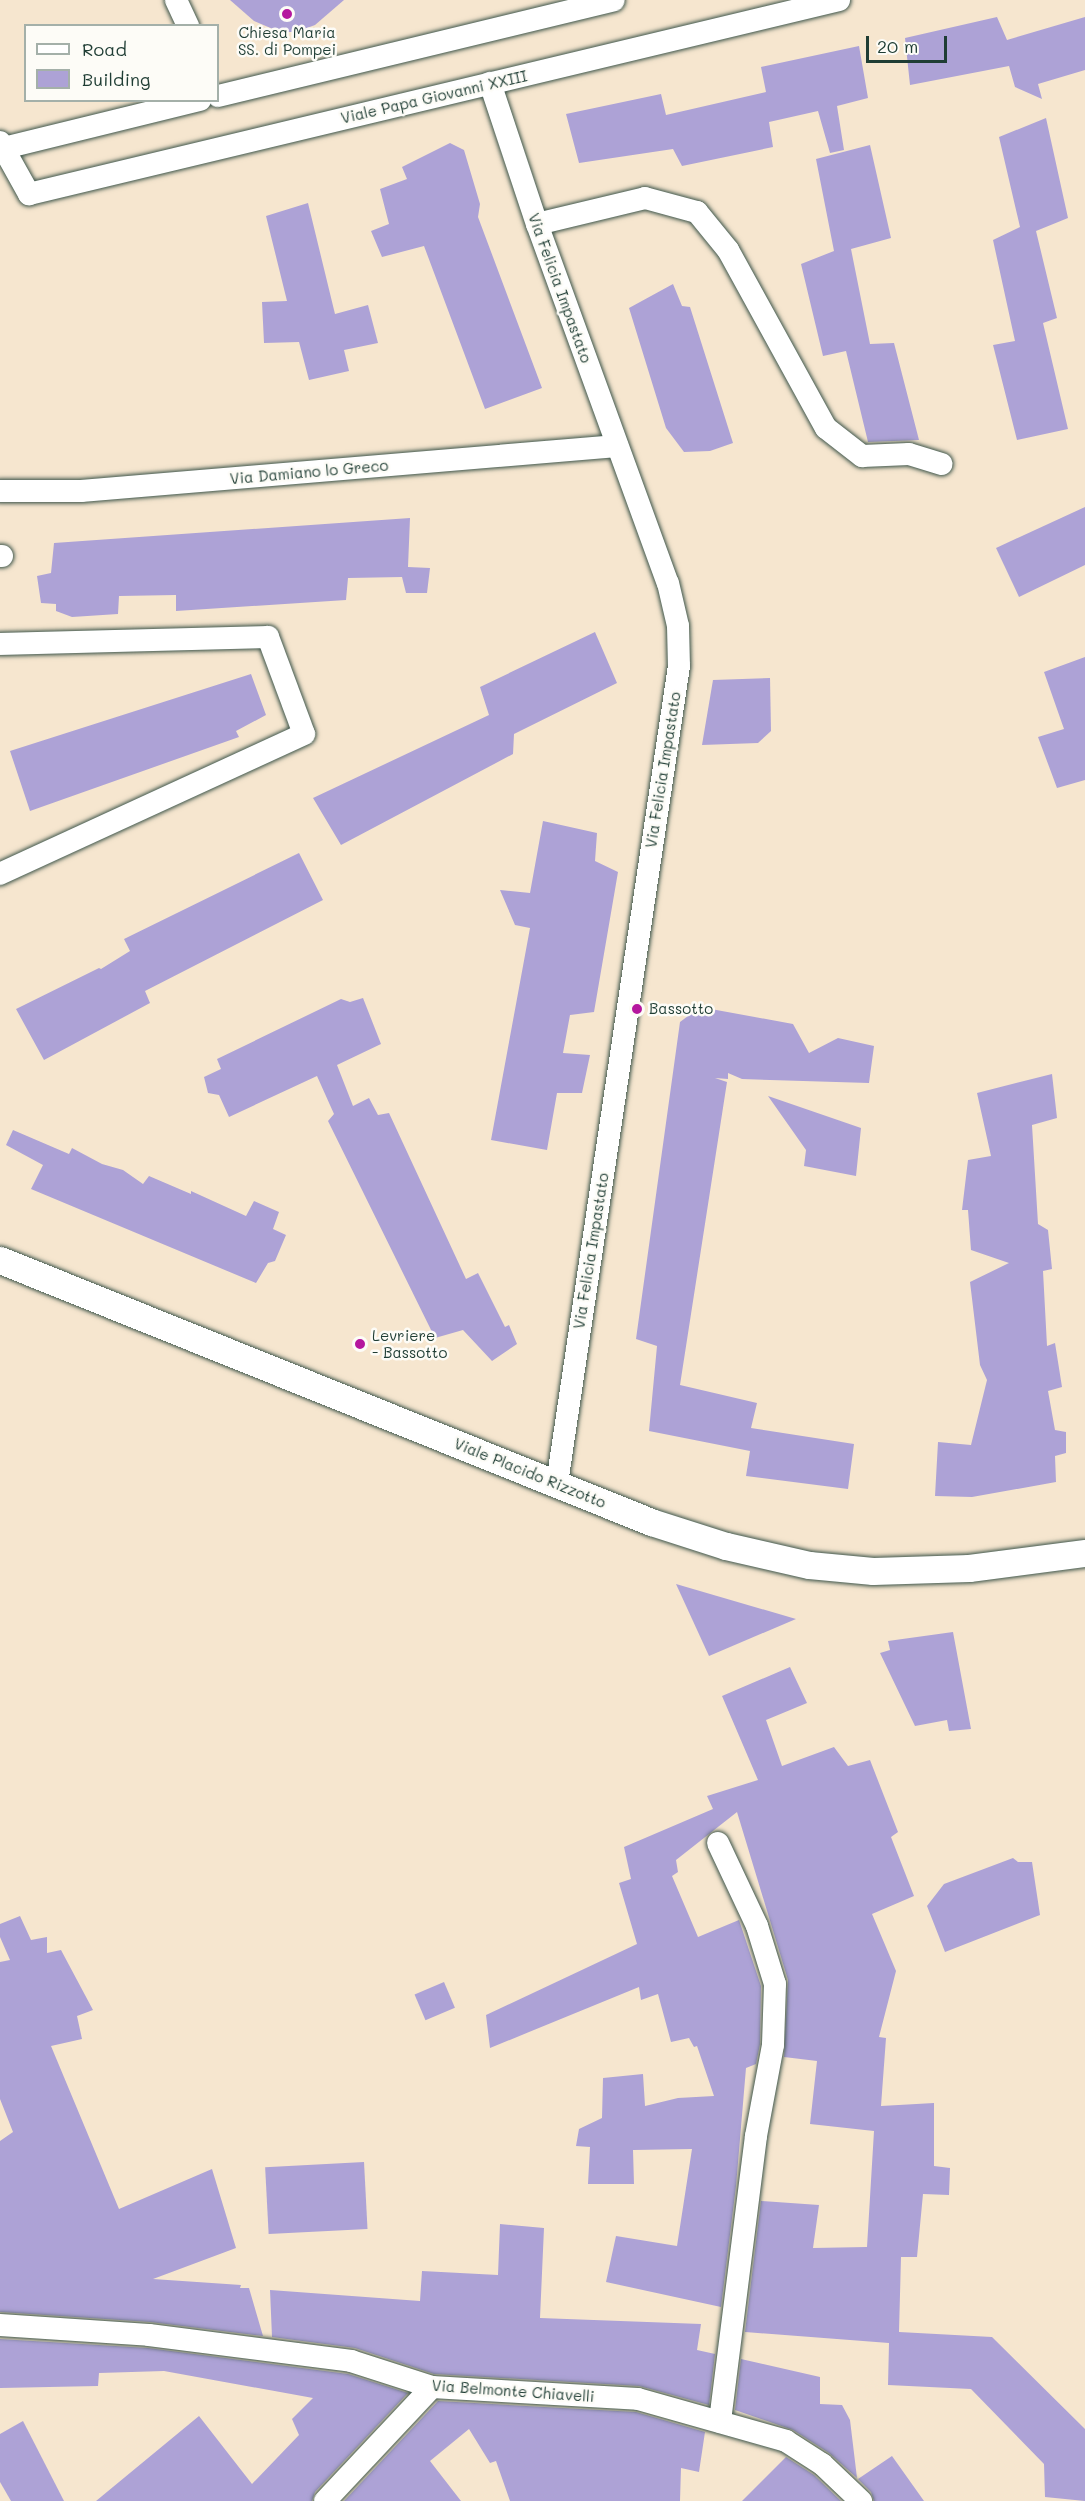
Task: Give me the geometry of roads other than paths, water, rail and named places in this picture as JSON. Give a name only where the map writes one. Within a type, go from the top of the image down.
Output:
[{"type":"street","points":[[176,0],[187,24]]},
{"type":"street","points":[[219,95],[614,0]]},
{"type":"street","name":"Viale Papa Giovanni XXIII","points":[[2,145],[29,194],[839,0]]},
{"type":"street","name":"Via Felicia Impastato","points":[[490,83],[537,224],[668,583],[678,626],[679,666],[557,1483]]},
{"type":"street","points":[[2,145],[188,102]]},
{"type":"street","points":[[537,224],[645,198],[697,213],[728,250],[826,428],[862,456],[909,454],[942,464]]},
{"type":"street","name":"Via Damiano lo Greco","points":[[0,491],[81,491],[617,446]]},
{"type":"street","points":[[0,644],[268,637],[304,734],[0,874]]},
{"type":"street","name":"Viale Placido Rizzotto","points":[[0,1260],[651,1522],[726,1546],[809,1565],[873,1571],[969,1569],[1085,1553]]},
{"type":"street","points":[[718,1843],[757,1926],[775,1984],[773,2045],[756,2136],[720,2422]]},
{"type":"street","name":"Via Belmonte Chiavelli","points":[[0,2325],[149,2335],[351,2361],[432,2387],[638,2399],[786,2441],[822,2464],[861,2501]]},
{"type":"street","points":[[325,2501],[432,2387]]},
{"type":"place","name":"Chiesa Maria SS. di Pompei","points":[[287,14]]},
{"type":"place","name":"Bassotto","points":[[637,1009]]},
{"type":"place","name":"Levriere - Bassotto","points":[[360,1344]]}]
